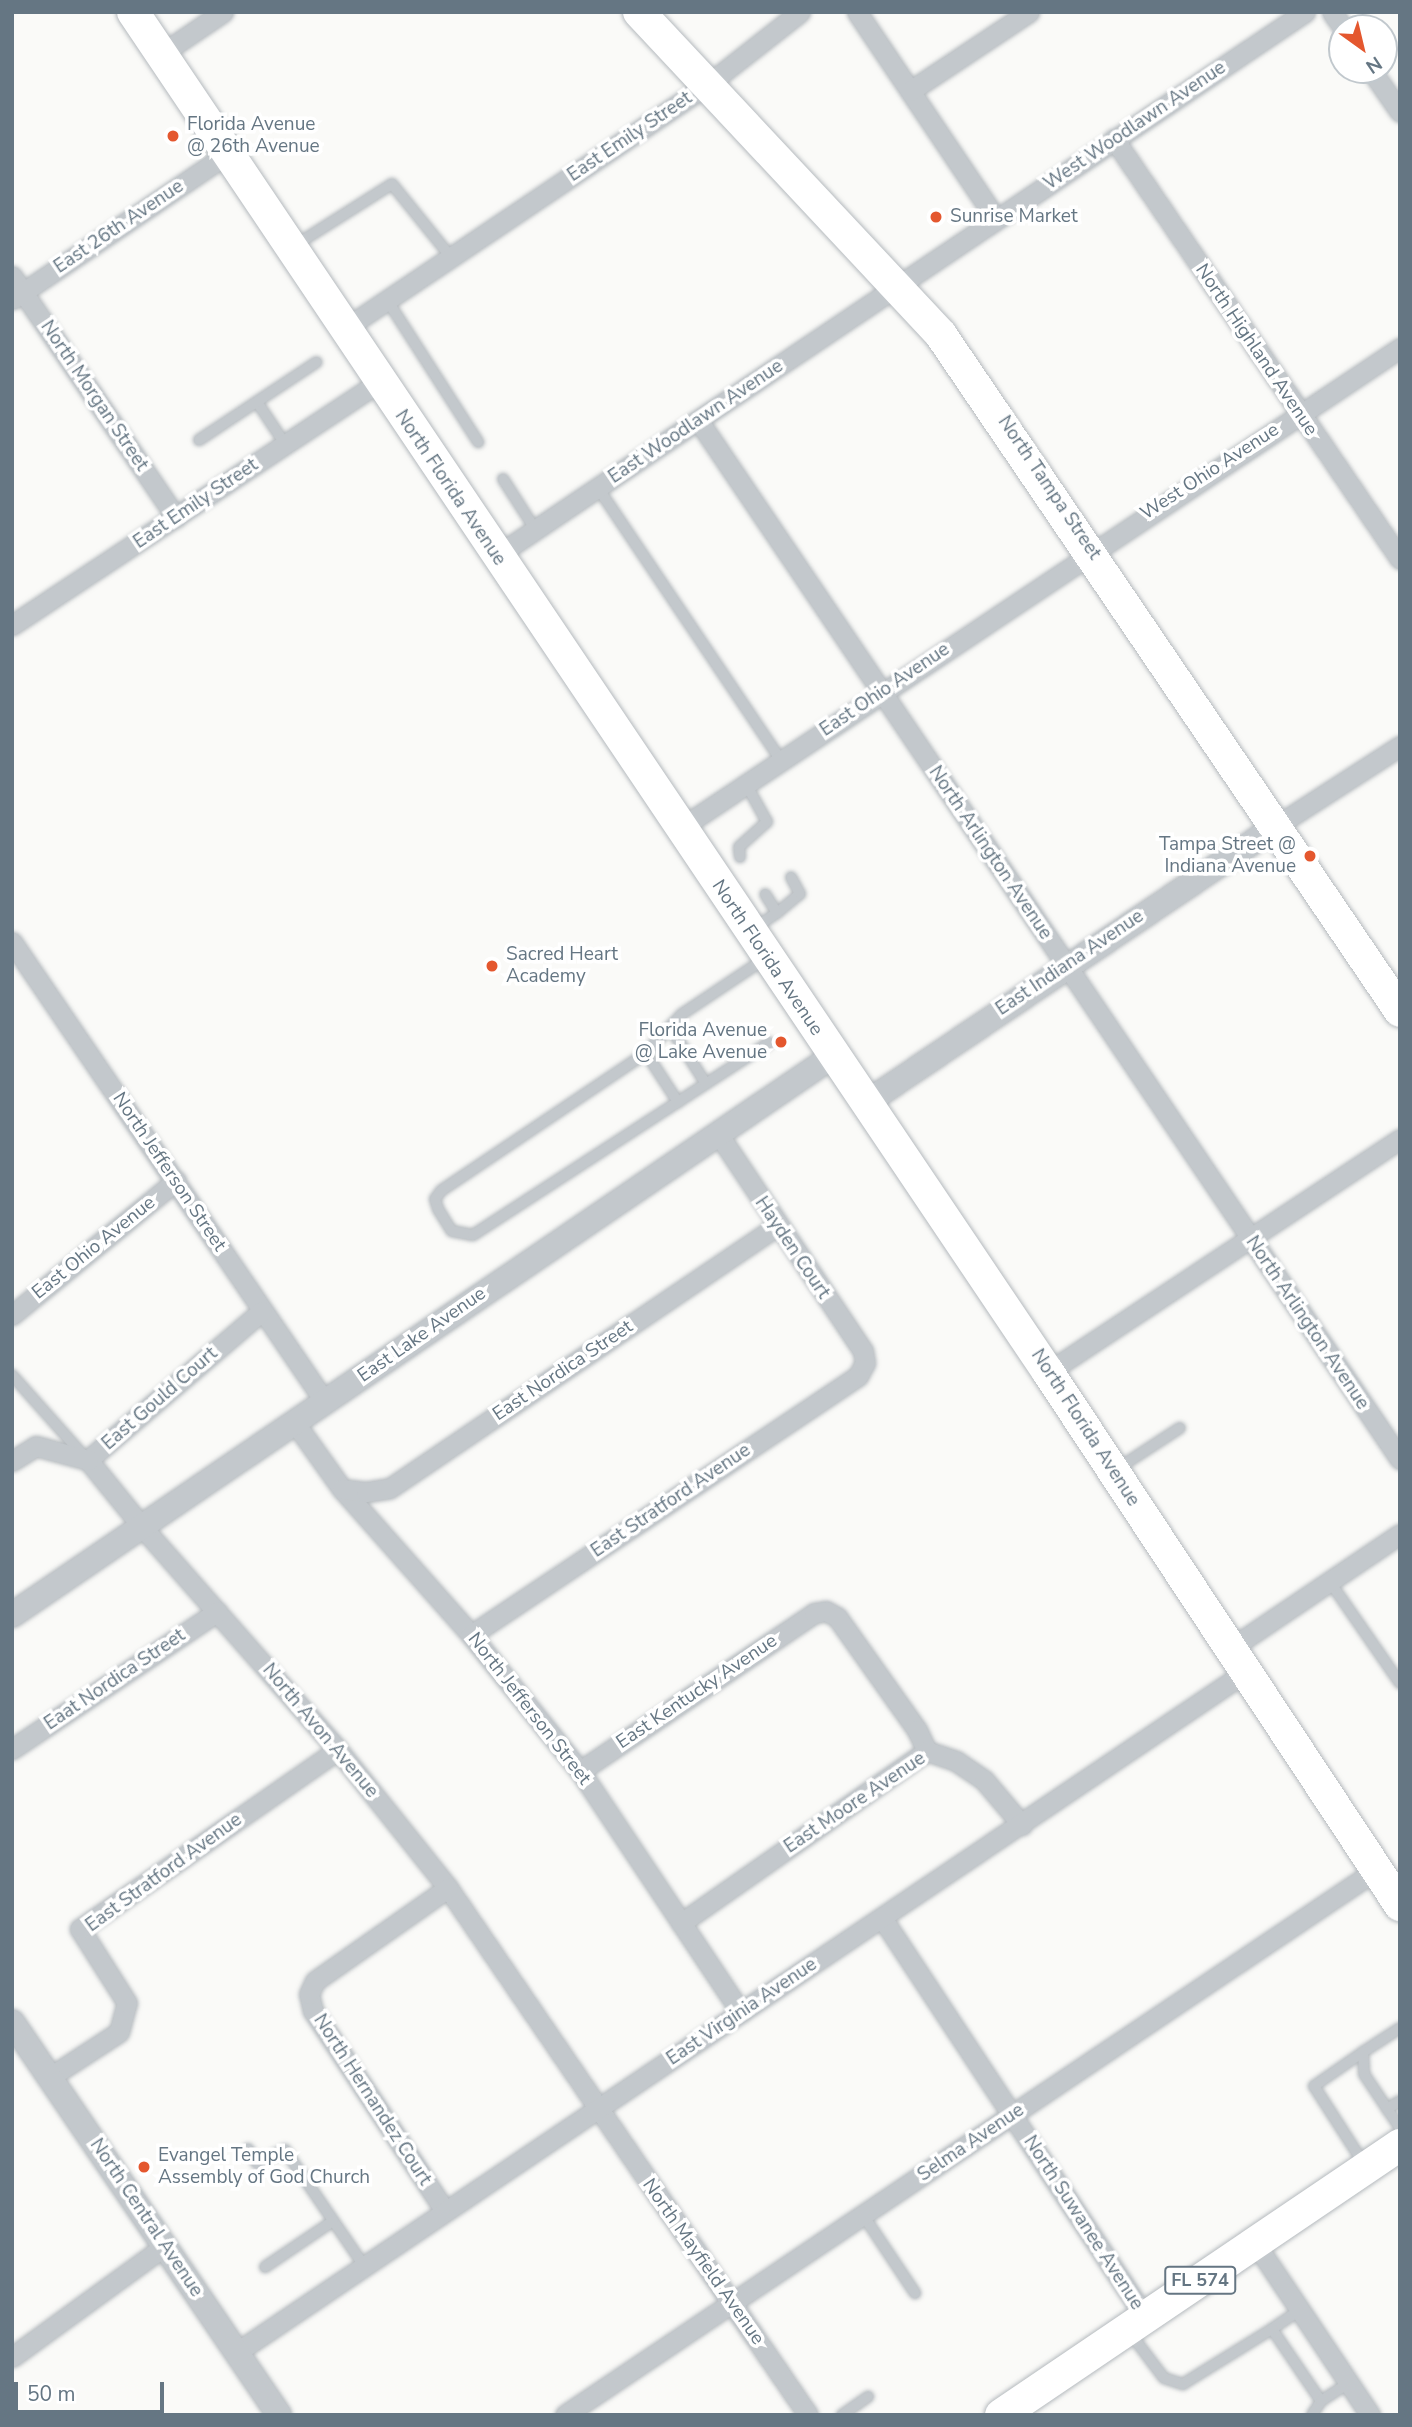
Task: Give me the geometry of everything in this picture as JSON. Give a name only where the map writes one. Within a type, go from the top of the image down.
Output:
[{"type":"main road","name":"North Florida Avenue","points":[[133,12],[679,829],[1048,1372],[1400,1904]]},
{"type":"main road","name":"North Tampa Street","points":[[639,12],[941,335],[1091,551],[1400,1011]]},
{"type":"main road","name":"FL 574","points":[[1008,2413],[1400,2145]]},
{"type":"street","points":[[161,54],[223,12]]},
{"type":"street","name":"East Emily Street","points":[[344,329],[707,85],[800,12]]},
{"type":"street","points":[[857,12],[996,219]]},
{"type":"street","points":[[910,91],[1029,12]]},
{"type":"street","name":"West Woodlawn Avenue","points":[[895,287],[1305,12]]},
{"type":"street","points":[[1381,84],[1400,112]]},
{"type":"street","name":"North Highland Avenue","points":[[1114,139],[1400,559]]},
{"type":"street","name":"East 26th Avenue","points":[[16,289],[227,154]]},
{"type":"street","name":"East Woodlawn Avenue","points":[[496,556],[895,287]]},
{"type":"street","name":"North Morgan Street","points":[[16,289],[176,517]]},
{"type":"street","name":"West Ohio Avenue","points":[[1091,551],[1400,348]]},
{"type":"street","name":"East Emily Street","points":[[12,625],[379,382]]},
{"type":"street","name":"North Arlington Avenue","points":[[698,420],[1248,1238],[1400,1459]]},
{"type":"street","name":"East Ohio Avenue","points":[[679,829],[1091,551]]},
{"type":"street","points":[[1276,826],[1400,746]]},
{"type":"street","name":"East Indiana Avenue","points":[[866,1103],[1065,965],[1276,826]]},
{"type":"street","name":"North Jefferson Street","points":[[12,942],[325,1402]]},
{"type":"street","name":"East Lake Avenue","points":[[12,1615],[143,1528],[717,1132],[833,1056]]},
{"type":"street","name":"Hayden Court","points":[[717,1132],[776,1227],[863,1351],[865,1363]]},
{"type":"street","points":[[1048,1372],[1400,1139]]},
{"type":"street","name":"East Ohio Avenue","points":[[12,1315],[176,1181]]},
{"type":"street","name":"East Nordica Street","points":[[342,1489],[366,1492],[390,1488],[776,1227]]},
{"type":"street","name":"East Gould Court","points":[[12,1461],[36,1446],[88,1460],[261,1311]]},
{"type":"street","name":"East Stratford Avenue","points":[[471,1635],[858,1376],[865,1363]]},
{"type":"street","name":"North Jefferson Street","points":[[295,1423],[342,1489],[471,1635],[580,1771],[741,2012]]},
{"type":"street","name":"North Avon Avenue","points":[[88,1460],[143,1528],[338,1750],[448,1888],[598,2110]]},
{"type":"street","name":"East Virginia Avenue","points":[[237,2353],[1022,1825],[1239,1660],[1330,1581],[1400,1534]]},
{"type":"street","name":"East Kentucky Avenue","points":[[580,1771],[814,1613],[826,1611],[837,1616],[917,1730],[927,1751]]},
{"type":"street","name":"Eaat Nordica Street","points":[[12,1749],[217,1612]]},
{"type":"street","name":"East Stratford Avenue","points":[[50,2077],[118,2032],[127,2003],[79,1930],[338,1750]]},
{"type":"street","name":"East Moore Avenue","points":[[681,1923],[927,1751],[956,1761],[984,1780],[1022,1825]]},
{"type":"street","name":"Selma Avenue","points":[[565,2415],[1376,1870]]},
{"type":"street","name":"North Hernandez Court","points":[[445,2211],[313,2011],[309,1994],[315,1981],[448,1888]]},
{"type":"street","name":"North Suwanee Avenue","points":[[882,1918],[1013,2116],[1136,2323]]},
{"type":"street","name":"North Central Avenue","points":[[12,2022],[279,2415]]},
{"type":"street","name":"North Mayfield Avenue","points":[[598,2110],[808,2415]]},
{"type":"street","points":[[1255,2242],[1370,2415]]},
{"type":"street","points":[[12,2357],[165,2246]]},
{"type":"lane","points":[[290,248],[392,184],[451,257]]},
{"type":"lane","points":[[387,300],[478,442]]},
{"type":"lane","points":[[199,440],[317,362]]},
{"type":"lane","points":[[257,402],[285,444]]},
{"type":"lane","points":[[503,479],[535,529]]},
{"type":"lane","points":[[598,488],[780,760]]},
{"type":"lane","points":[[740,858],[739,846],[767,822],[765,814],[746,784]]},
{"type":"lane","points":[[760,830],[766,840]]},
{"type":"lane","points":[[749,932],[800,894],[791,877]]},
{"type":"lane","points":[[765,894],[777,913]]},
{"type":"lane","points":[[767,958],[670,1027],[646,1053],[441,1191],[435,1199],[438,1209],[452,1231],[473,1235],[769,1043]]},
{"type":"lane","points":[[670,1027],[706,1084]]},
{"type":"lane","points":[[646,1053],[678,1102]]},
{"type":"lane","name":"North Avon Avenue","points":[[12,1375],[88,1460]]},
{"type":"lane","points":[[1114,1472],[1180,1428]]},
{"type":"lane","points":[[1330,1581],[1400,1683]]},
{"type":"lane","points":[[1366,2167],[1314,2086],[1400,2028]]},
{"type":"lane","points":[[1363,2052],[1364,2074],[1400,2128]]},
{"type":"lane","points":[[1387,2109],[1400,2101]]},
{"type":"lane","points":[[248,2149],[257,2163],[285,2150],[364,2266]]},
{"type":"lane","points":[[863,2215],[915,2293]]},
{"type":"lane","points":[[265,2267],[333,2221]]},
{"type":"lane","points":[[1136,2323],[1164,2378],[1184,2384],[1300,2310]]},
{"type":"lane","points":[[1272,2329],[1321,2401]]},
{"type":"lane","points":[[1312,2415],[1321,2401],[1349,2383]]},
{"type":"lane","points":[[842,2415],[868,2397]]},
{"type":"place","name":"Florida Avenue @ 26th Avenue","points":[[173,136]]},
{"type":"place","name":"Sunrise Market","points":[[936,217]]},
{"type":"place","name":"Tampa Street @ Indiana Avenue","points":[[1310,856]]},
{"type":"place","name":"Sacred Heart Academy","points":[[492,966]]},
{"type":"place","name":"Florida Avenue @ Lake Avenue","points":[[781,1042]]},
{"type":"place","name":"Evangel Temple Assembly of God Church","points":[[144,2167]]}]
